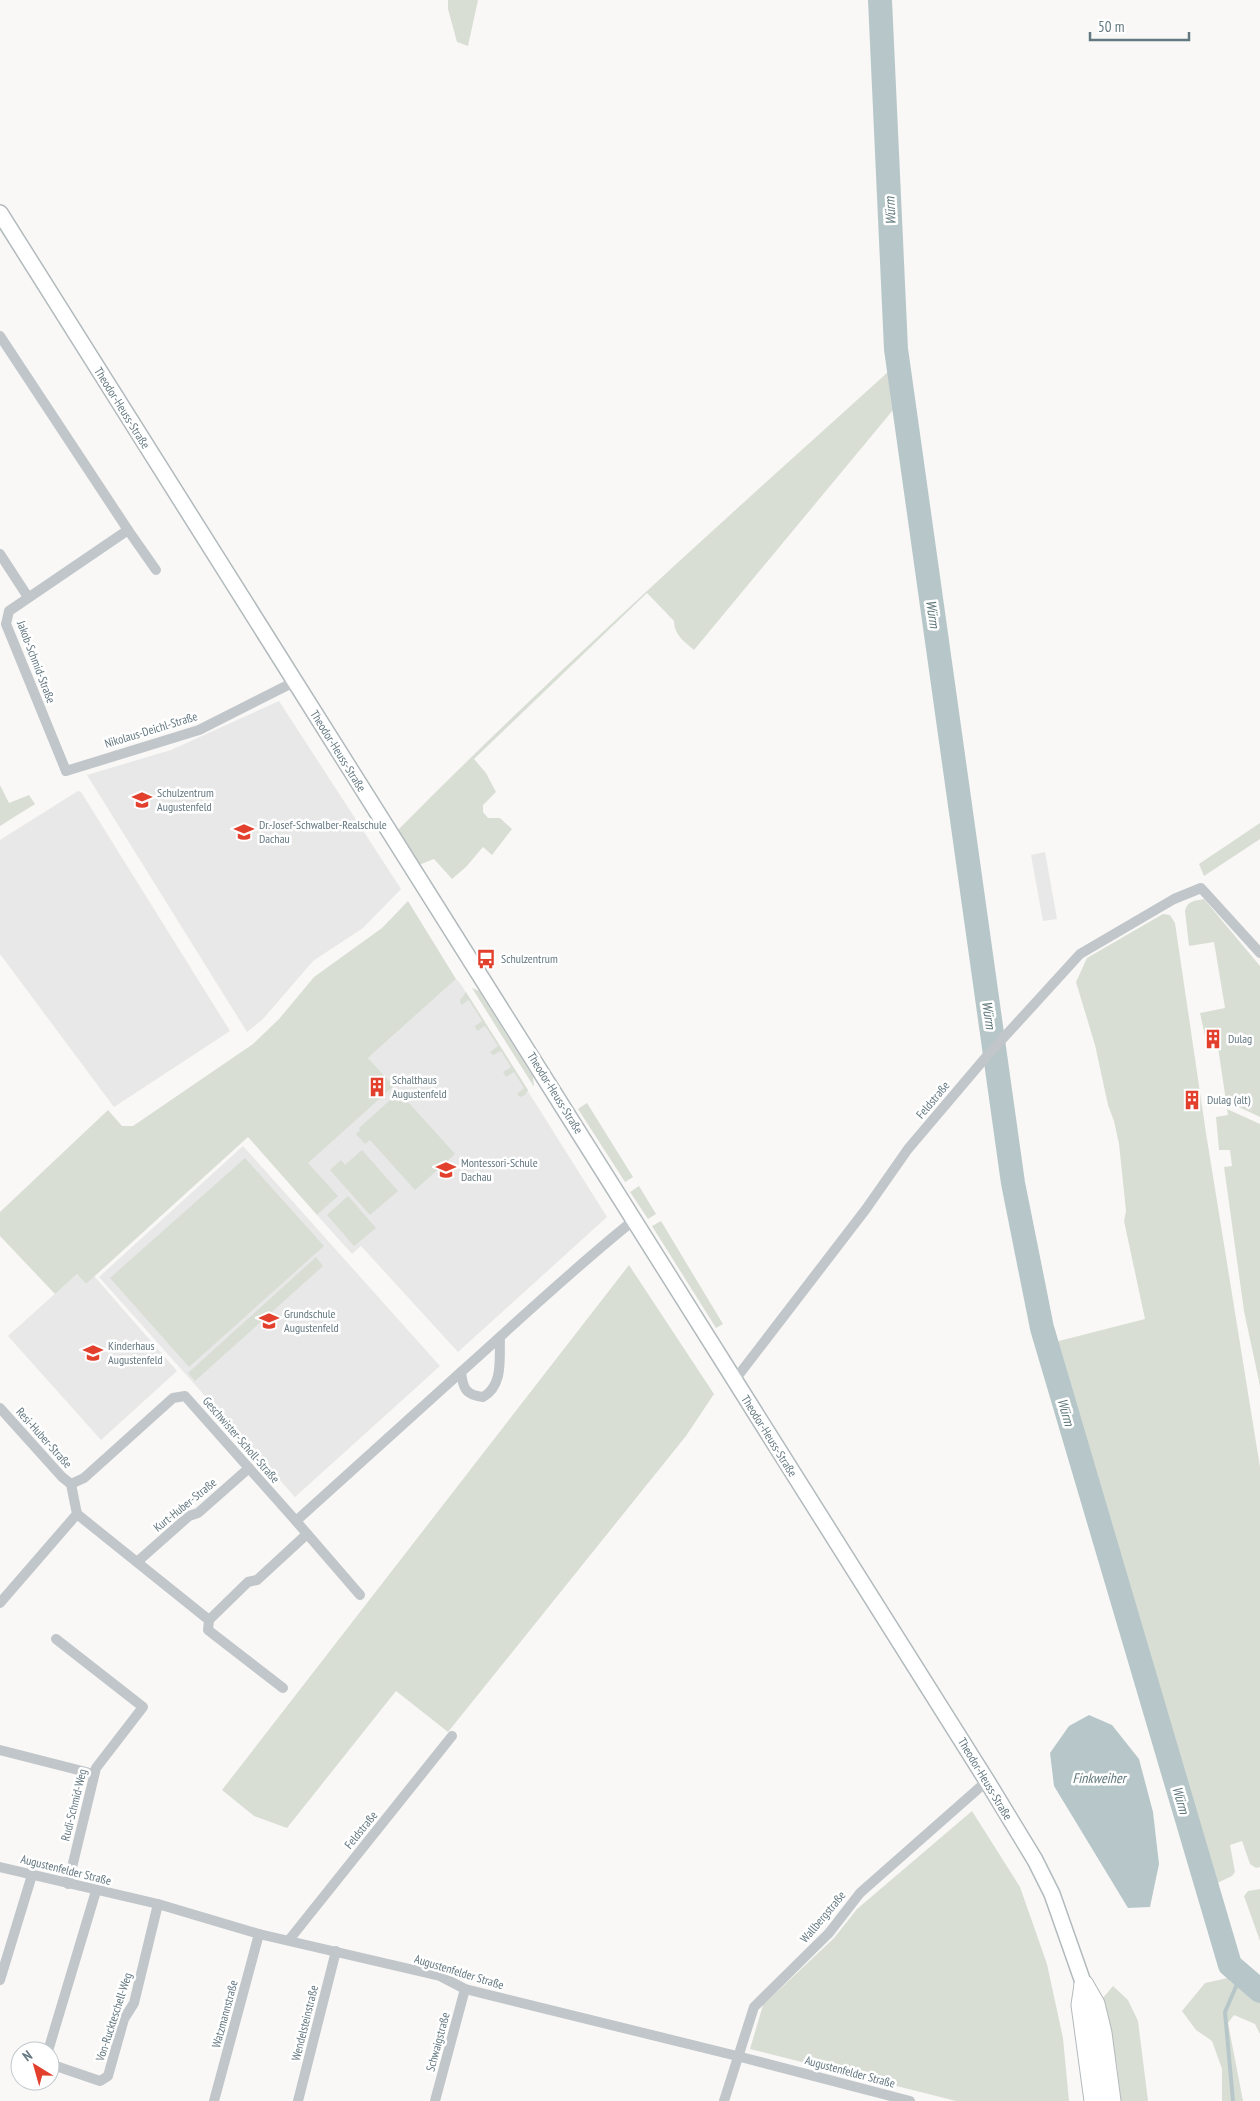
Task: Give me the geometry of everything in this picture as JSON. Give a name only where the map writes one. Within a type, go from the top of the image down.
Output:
[{"type":"highway","points":[[1084,1986],[1081,2006],[1094,2101]]},
{"type":"highway","points":[[1084,1986],[1095,2004],[1102,2033],[1111,2101]]},
{"type":"street","name":"Theodor-Heuss-Straße","points":[[0,213],[987,1781],[1052,1894],[1084,1986]]},
{"type":"street","points":[[0,336],[156,570]]},
{"type":"street","name":"Jakob-Schmid-Straße","points":[[66,770],[6,624],[9,611],[128,530]]},
{"type":"street","points":[[0,554],[28,598]]},
{"type":"street","name":"Nikolaus-Deichl-Straße","points":[[66,770],[199,730],[294,682]]},
{"type":"street","name":"Feldstraße","points":[[734,1381],[866,1209],[908,1148],[986,1057],[1080,954],[1174,899],[1201,888],[1260,953]]},
{"type":"street","points":[[296,1521],[500,1337],[634,1220]]},
{"type":"street","points":[[461,1372],[462,1387],[467,1394],[483,1397],[490,1393],[496,1386],[498,1375],[500,1337]]},
{"type":"street","name":"Geschwister-Scholl-Straße","points":[[70,1484],[84,1478],[173,1398],[180,1395],[185,1396],[360,1595]]},
{"type":"street","name":"Resi-Huber-Straße","points":[[0,1408],[70,1484]]},
{"type":"street","name":"Kurt-Huber-Straße","points":[[137,1562],[189,1516],[198,1513],[249,1468]]},
{"type":"street","points":[[70,1484],[77,1514],[209,1620]]},
{"type":"street","points":[[0,1603],[77,1514]]},
{"type":"street","points":[[283,1688],[208,1630],[209,1620],[248,1582],[257,1580],[307,1534]]},
{"type":"street","name":"Rudi-Schmid-Weg","points":[[56,1639],[143,1708],[96,1768],[68,1884]]},
{"type":"street","name":"Feldstraße","points":[[288,1940],[452,1736]]},
{"type":"street","points":[[0,1750],[94,1774]]},
{"type":"street","name":"Wallbergstraße","points":[[724,2101],[754,2007],[829,1933],[860,1893],[987,1781]]},
{"type":"street","name":"Augustenfelder Straße","points":[[0,1867],[158,1904],[259,1934],[440,1976],[465,1989],[910,2101]]},
{"type":"street","points":[[0,1980],[32,1875]]},
{"type":"street","points":[[51,2041],[96,1891]]},
{"type":"street","name":"Von-Ruckteschell-Weg","points":[[60,2067],[100,2081],[108,2076],[124,2020],[134,2003],[158,1904]]},
{"type":"street","name":"Watzmannstraße","points":[[214,2101],[259,1934]]},
{"type":"street","name":"Wendelsteinstraße","points":[[298,2101],[336,1951]]},
{"type":"street","name":"Schwaigstraße","points":[[434,2101],[465,1989]]},
{"type":"shaded area","points":[[448,0],[478,0],[468,46],[457,42],[448,9]]},
{"type":"shaded area","points":[[899,362],[903,398],[694,650],[678,634],[674,621],[647,593],[474,759],[486,773],[496,792],[483,805],[483,812],[488,818],[500,818],[512,829],[492,855],[483,847],[466,867],[452,879],[434,859],[419,865],[398,830],[583,651]]},
{"type":"shaded area","name":"Dr.-Josef-Schwalber-Realschule Dachau","points":[[279,701],[401,889],[363,928],[313,961],[263,1019],[247,1032],[87,775],[171,750]]},
{"type":"shaded area","points":[[0,785],[9,803],[29,795],[35,804],[0,826]]},
{"type":"shaded area","points":[[78,791],[81,792],[230,1031],[114,1107],[0,954],[0,840]]},
{"type":"shaded area","points":[[1260,823],[1260,839],[1204,876],[1199,864]]},
{"type":"shaded area","points":[[1045,852],[1057,919],[1043,921],[1031,855]]},
{"type":"shaded area","points":[[1204,899],[1260,966],[1260,1117],[1226,1101],[1216,1034],[1205,1036],[1200,1013],[1225,1008],[1214,942],[1189,946],[1186,907],[1190,903]]},
{"type":"shaded area","points":[[408,901],[456,979],[368,1058],[394,1086],[308,1163],[338,1196],[317,1215],[248,1137],[86,1284],[77,1274],[55,1294],[0,1236],[0,1212],[108,1110],[122,1126],[133,1126],[253,1044],[279,1019],[314,977],[382,928]]},
{"type":"shaded area","points":[[1163,914],[1170,915],[1175,923],[1206,1133],[1260,1467],[1260,1867],[1256,1868],[1250,1864],[1242,1841],[1230,1845],[1235,1872],[1232,1876],[1213,1885],[1055,1342],[1145,1319],[1124,1221],[1126,1211],[1119,1144],[1108,1105],[1095,1045],[1076,982],[1087,958]]},
{"type":"shaded area","name":"Montessori-Schule Dachau","points":[[456,979],[607,1217],[458,1352],[361,1246],[352,1254],[317,1215],[337,1196],[307,1163],[394,1086],[368,1058]]},
{"type":"shaded area","points":[[472,988],[479,991],[533,1077],[534,1087]]},
{"type":"shaded area","points":[[466,992],[528,1090],[525,1095],[520,1097],[517,1094],[524,1088],[514,1072],[506,1077],[503,1072],[511,1067],[501,1051],[493,1055],[490,1052],[498,1046],[485,1026],[477,1031],[475,1026],[482,1021],[469,1000],[461,1005],[460,1000]]},
{"type":"shaded area","points":[[399,1092],[455,1154],[415,1190],[370,1140],[365,1144],[356,1134],[360,1130],[359,1128]]},
{"type":"shaded area","points":[[587,1103],[633,1177],[625,1182],[578,1109]]},
{"type":"shaded area","points":[[1227,1109],[1260,1124],[1260,1386],[1244,1311],[1224,1167],[1232,1166],[1230,1150],[1219,1150],[1216,1117],[1228,1115]]},
{"type":"shaded area","name":"Grundschule Augustenfeld","points":[[243,1146],[440,1366],[295,1497],[99,1277]]},
{"type":"shaded area","points":[[362,1150],[398,1191],[370,1215],[330,1170],[341,1160],[345,1165]]},
{"type":"shaded area","points":[[245,1158],[324,1246],[189,1367],[110,1278]]},
{"type":"shaded area","points":[[639,1186],[656,1214],[648,1219],[630,1192]]},
{"type":"shaded area","points":[[348,1196],[376,1228],[354,1246],[327,1215]]},
{"type":"shaded area","points":[[661,1221],[723,1324],[716,1328],[652,1226]]},
{"type":"shaded area","points":[[316,1257],[323,1266],[195,1381],[188,1373]]},
{"type":"shaded area","points":[[629,1265],[714,1394],[686,1436],[448,1732],[396,1691],[287,1828],[254,1816],[222,1790]]},
{"type":"shaded area","name":"Kinderhaus Augustenfeld","points":[[77,1274],[86,1284],[94,1276],[177,1371],[101,1440],[8,1336]]},
{"type":"shaded area","points":[[972,1811],[1020,1887],[1047,1964],[1063,2038],[1069,2101],[956,2101],[750,2049],[763,2005],[834,1938],[857,1909]]},
{"type":"shaded area","points":[[1260,1889],[1260,1941],[1244,1896],[1248,1891]]},
{"type":"shaded area","points":[[1241,1975],[1260,1991],[1260,2034],[1255,2024],[1234,2015],[1228,2023],[1243,2101],[1222,2101],[1222,2069],[1212,2041],[1196,2030],[1182,2011],[1205,1983]]},
{"type":"shaded area","points":[[1113,1986],[1128,2000],[1138,2021],[1148,2101],[1121,2101],[1117,2065],[1102,1999]]},
{"type":"water","name":"Finkweiher","points":[[1089,1715],[1112,1725],[1139,1759],[1153,1812],[1159,1864],[1150,1907],[1128,1908],[1054,1786],[1050,1753],[1069,1726]]},
{"type":"waterway","name":"Würm","points":[[880,0],[896,349],[1013,1183],[1042,1328],[1230,1965],[1260,1991]]},
{"type":"waterway","points":[[1233,2101],[1225,2012],[1241,1975]]},
{"type":"place","name":"Schulzentrum Augustenfeld","points":[[142,800]]},
{"type":"place","name":"Dr.-Josef-Schwalber-Realschule Dachau","points":[[244,832]]},
{"type":"place","name":"Schulzentrum","points":[[486,959]]},
{"type":"place","name":"Dulag","points":[[1213,1039]]},
{"type":"place","name":"Schalthaus Augustenfeld","points":[[377,1087]]},
{"type":"place","name":"Dulag (alt)","points":[[1192,1100]]},
{"type":"place","name":"Montessori-Schule Dachau","points":[[446,1170]]},
{"type":"place","name":"Grundschule Augustenfeld","points":[[269,1321]]},
{"type":"place","name":"Kinderhaus Augustenfeld","points":[[93,1353]]}]
